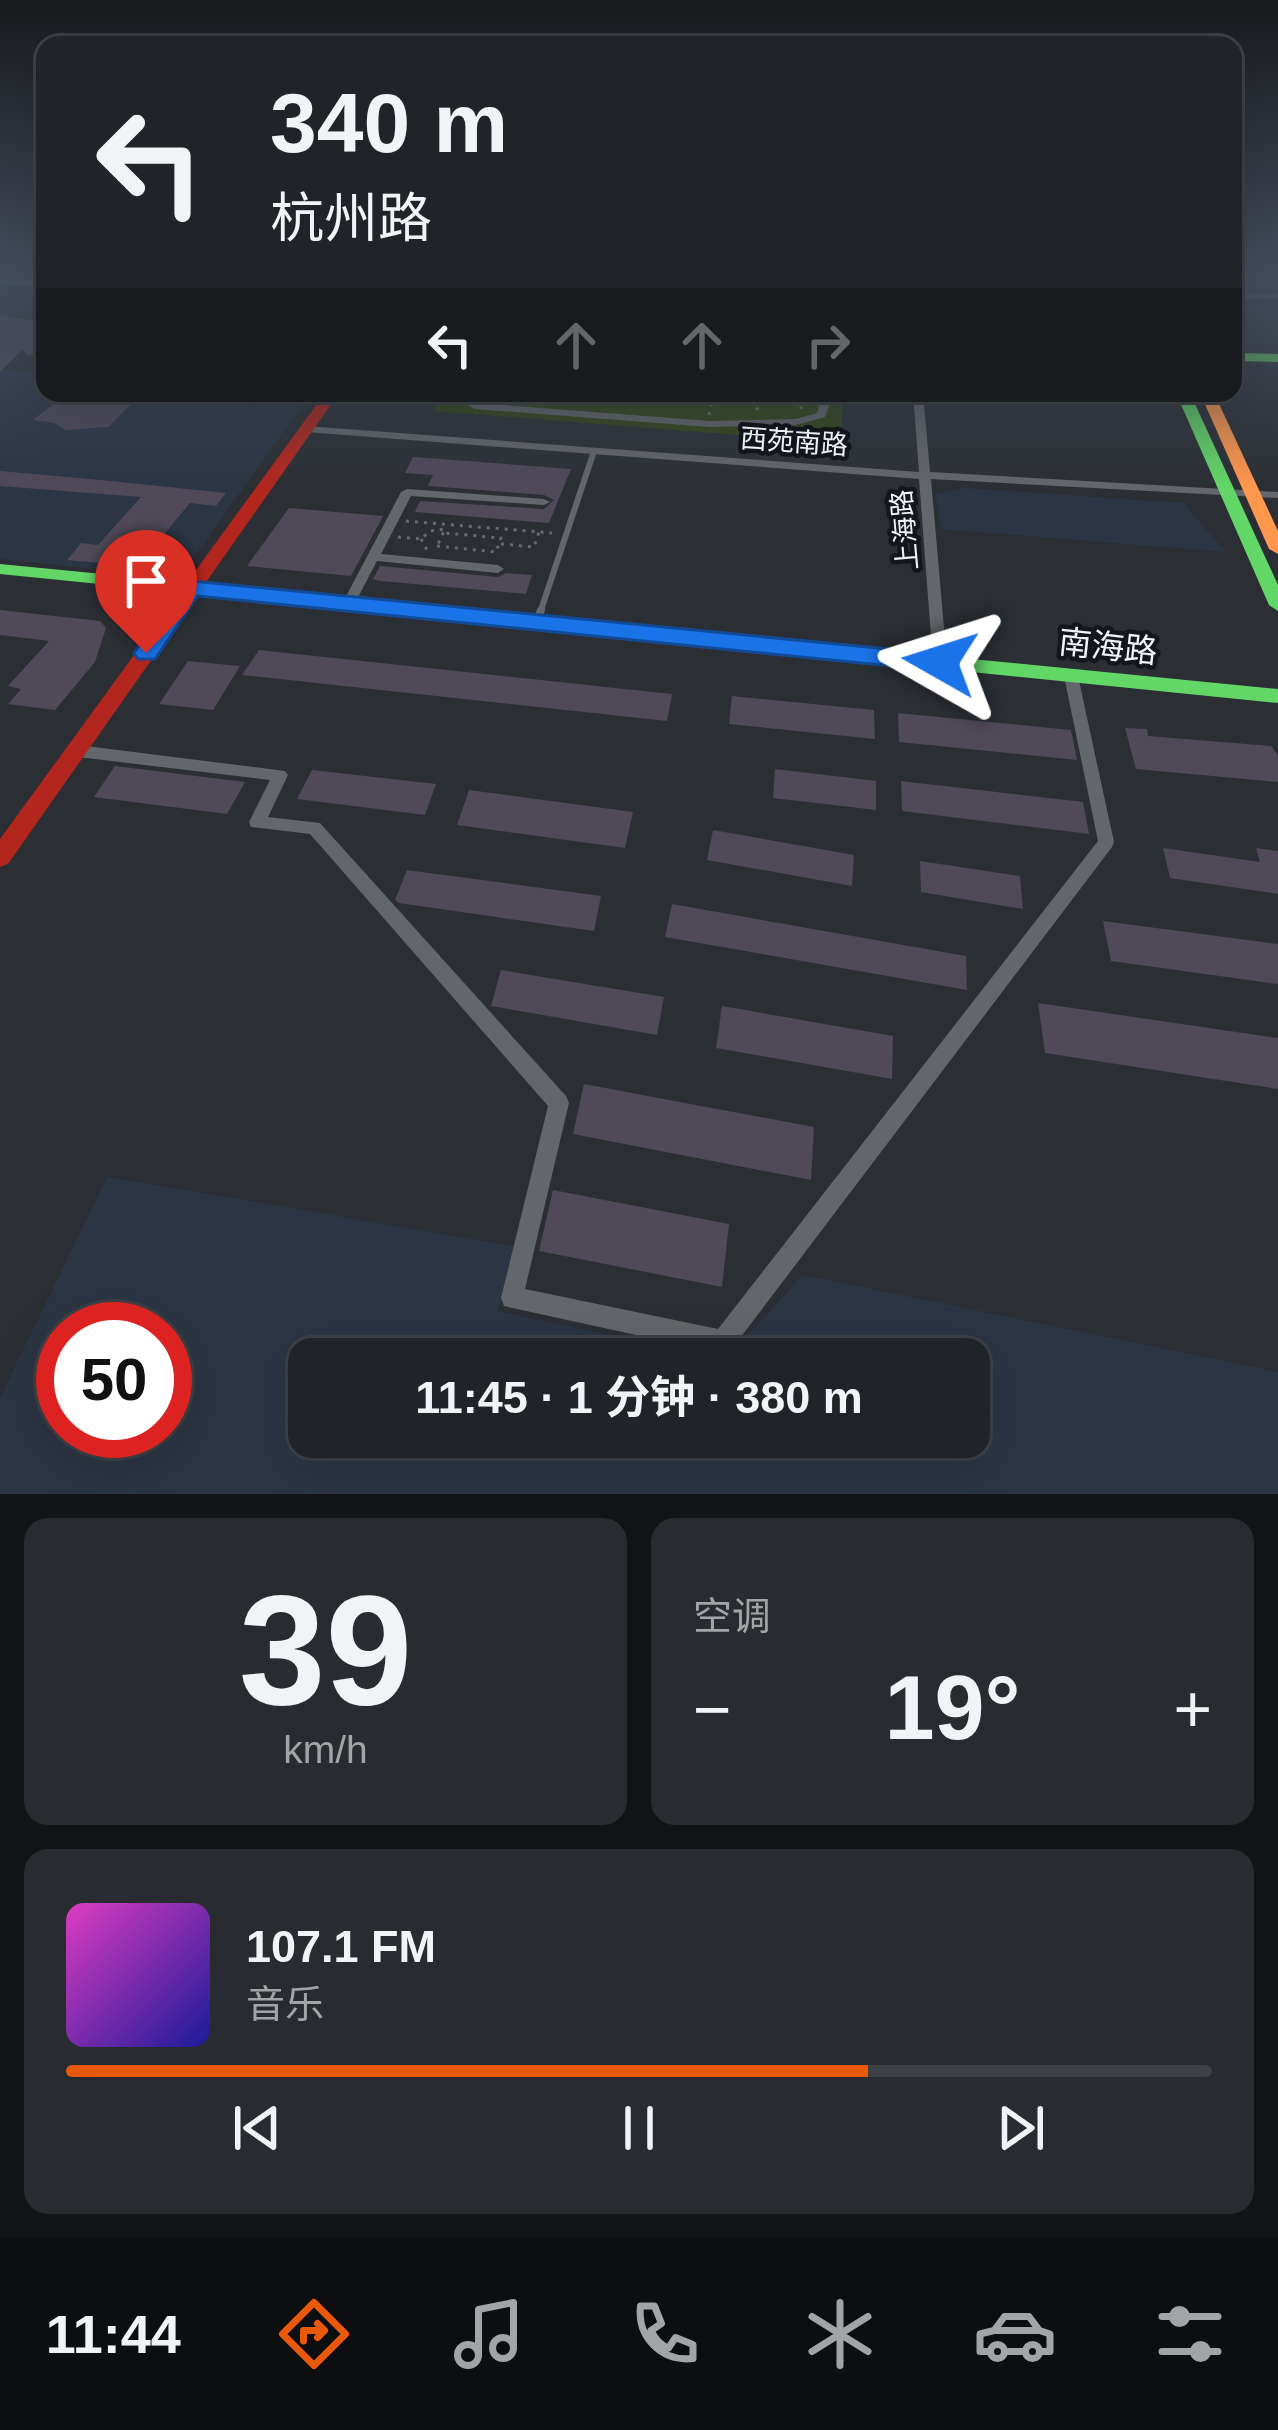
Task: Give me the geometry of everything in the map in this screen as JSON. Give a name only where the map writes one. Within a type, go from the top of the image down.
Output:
[{"type":"main road","points":[[1242,357],[1278,358]]},
{"type":"main road","points":[[0,857],[326,402]]},
{"type":"main road","points":[[1188,402],[1278,605]]},
{"type":"main road","points":[[1211,402],[1278,549]]},
{"type":"main road","name":"南海路","points":[[0,569],[1278,696]]},
{"type":"street","points":[[468,402],[708,422],[809,422],[821,415],[824,402]]},
{"type":"street","name":"上海路","points":[[919,402],[940,662]]},
{"type":"street","name":"西苑南路","points":[[306,429],[925,476],[1278,495]]},
{"type":"street","points":[[348,604],[407,492],[544,502]]},
{"type":"street","points":[[373,557],[498,569]]},
{"type":"street","points":[[78,751],[280,775],[257,822],[314,828],[559,1103],[512,1298],[723,1342],[1106,842],[1072,676]]},
{"type":"lane","points":[[536,622],[594,451]]},
{"type":"path","points":[[708,422],[712,402]]},
{"type":"path","points":[[801,402],[802,407]]},
{"type":"path","points":[[392,520],[566,534]]},
{"type":"path","points":[[477,536],[480,527]]},
{"type":"path","points":[[384,536],[421,539],[446,529],[434,551],[424,548],[421,539]]},
{"type":"path","points":[[493,538],[497,529]]},
{"type":"path","points":[[499,544],[534,547],[539,532]]},
{"type":"path","points":[[437,547],[496,552],[501,538],[443,533]]},
{"type":"shaded area","points":[[0,370],[36,372],[36,402],[305,402],[179,578],[0,559]]},
{"type":"shaded area","points":[[964,488],[1183,503],[1226,552],[941,529],[936,494]]},
{"type":"shaded area","points":[[107,1177],[514,1246],[498,1311],[622,1338],[288,1338],[288,1458],[990,1458],[990,1338],[745,1338],[803,1275],[1278,1372],[1278,1494],[0,1494],[0,1398],[36,1324],[36,1458],[192,1458],[192,1302],[46,1302]]},
{"type":"green space","points":[[438,402],[842,402],[842,443],[434,411]]},
{"type":"building","points":[[0,348],[36,348],[36,353],[29,356],[22,350],[0,372]]},
{"type":"building","points":[[56,402],[134,402],[108,427],[66,430],[33,420]]},
{"type":"building","points":[[413,457],[571,469],[549,523],[415,512],[420,501],[544,509],[554,500],[544,495],[428,486],[433,475],[405,473]]},
{"type":"building","points":[[0,471],[226,493],[216,506],[190,503],[151,550],[179,552],[166,569],[67,560],[81,543],[98,545],[141,497],[0,486]]},
{"type":"building","points":[[289,508],[383,516],[351,576],[247,566]]},
{"type":"building","points":[[380,566],[498,577],[532,575],[526,594],[373,579]]},
{"type":"building","points":[[0,610],[100,621],[106,628],[95,662],[55,710],[8,704],[21,689],[8,686],[49,641],[0,635]]},
{"type":"building","points":[[259,650],[672,694],[667,721],[242,675]]},
{"type":"building","points":[[188,661],[240,666],[213,710],[159,704]]},
{"type":"building","points":[[732,696],[874,710],[875,739],[729,724]]},
{"type":"building","points":[[898,713],[1071,730],[1077,760],[899,742]]},
{"type":"building","points":[[1125,728],[1147,729],[1148,736],[1271,746],[1278,755],[1278,782],[1136,769]]},
{"type":"building","points":[[115,766],[245,782],[227,814],[94,797]]},
{"type":"building","points":[[775,769],[876,781],[876,810],[773,798]]},
{"type":"building","points":[[312,770],[436,784],[425,815],[297,799]]},
{"type":"building","points":[[901,781],[1083,802],[1089,834],[902,811]]},
{"type":"building","points":[[469,790],[633,812],[625,848],[457,825]]},
{"type":"building","points":[[713,830],[854,855],[852,886],[707,860]]},
{"type":"building","points":[[1163,848],[1260,862],[1256,848],[1278,851],[1278,894],[1170,878]]},
{"type":"building","points":[[920,861],[1020,876],[1023,909],[921,892]]},
{"type":"building","points":[[407,870],[601,896],[594,931],[399,903],[395,900]]},
{"type":"building","points":[[672,904],[966,956],[967,990],[665,937]]},
{"type":"building","points":[[1103,921],[1278,944],[1278,984],[1111,961]]},
{"type":"building","points":[[501,970],[664,997],[657,1035],[491,1006]]},
{"type":"building","points":[[1038,1003],[1278,1038],[1278,1089],[1045,1053]]},
{"type":"building","points":[[722,1006],[893,1036],[892,1079],[716,1048]]},
{"type":"building","points":[[584,1084],[814,1127],[811,1180],[573,1134]]},
{"type":"building","points":[[553,1190],[729,1224],[722,1287],[539,1251]]},
{"type":"traffic: fast","points":[[1242,357],[1278,358]]},
{"type":"traffic: fast","points":[[1187,402],[1278,605]]},
{"type":"traffic: fast","points":[[0,569],[1278,696]]},
{"type":"traffic: slow","points":[[1211,402],[1278,549]]},
{"type":"traffic: jam","points":[[0,857],[326,402]]},
{"type":"route","points":[[146,653],[192,588],[940,662]]}]
